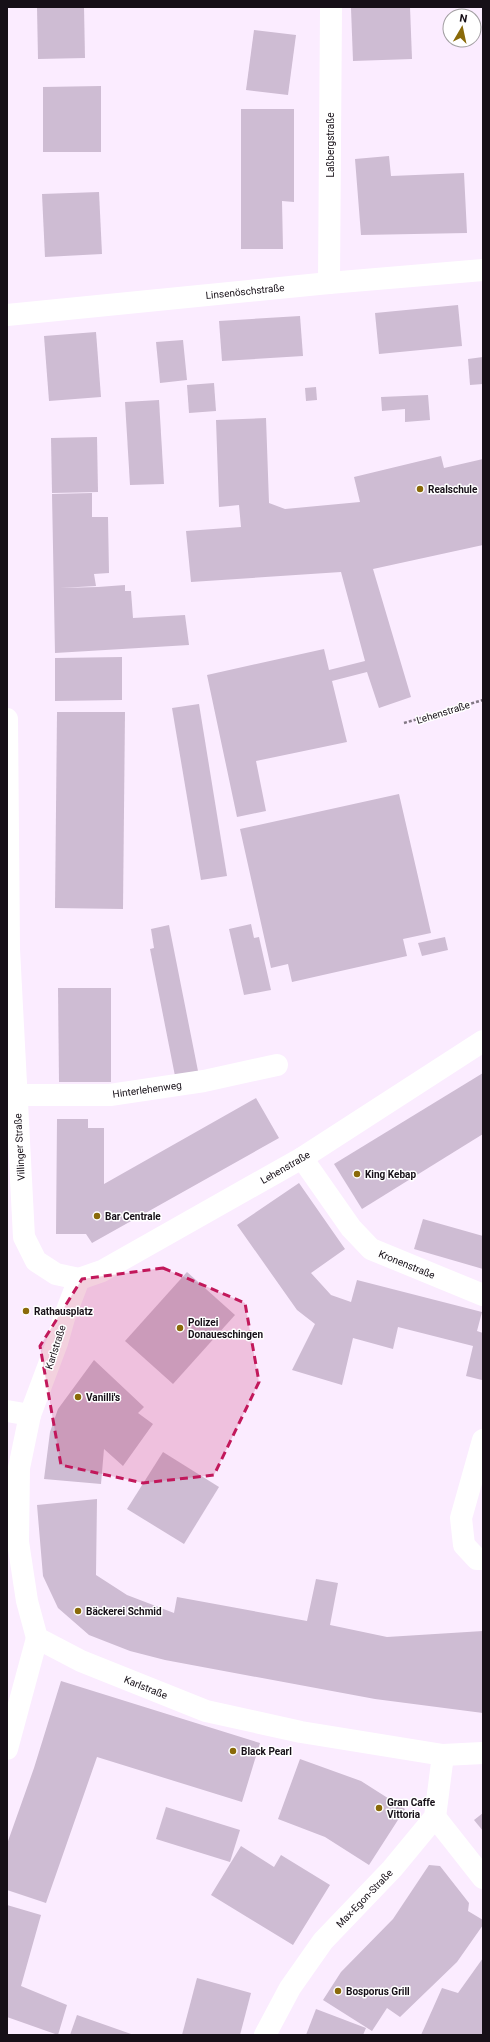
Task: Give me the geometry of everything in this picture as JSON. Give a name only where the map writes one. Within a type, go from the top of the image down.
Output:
[{"type":"street","name":"Laßbergstraße","points":[[329,283],[331,7]]},
{"type":"street","name":"Linsenöschstraße","points":[[7,315],[329,283],[483,270]]},
{"type":"street","name":"Villinger Straße","points":[[7,719],[9,949],[24,1237],[36,1261],[56,1274],[79,1279]]},
{"type":"street","name":"Lehenstraße","points":[[79,1279],[102,1272],[302,1158],[483,1042]]},
{"type":"street","name":"Hinterlehenweg","points":[[16,1095],[110,1095],[204,1081],[277,1065]]},
{"type":"street","name":"Kronenstraße","points":[[302,1158],[350,1228],[371,1250],[483,1295]]},
{"type":"street","name":"Karlstraße","points":[[79,1279],[30,1415],[19,1468],[18,1542],[27,1601],[37,1638],[81,1661],[206,1711],[301,1732],[443,1755],[483,1753]]},
{"type":"street","points":[[7,1411],[30,1415]]},
{"type":"street","points":[[483,1440],[461,1518],[464,1545],[477,1559],[483,1559]]},
{"type":"street","points":[[7,1749],[37,1638]]},
{"type":"street","points":[[443,1755],[435,1817],[483,1878]]},
{"type":"street","name":"Max-Egon-Straße","points":[[265,2035],[290,1988],[323,1940],[392,1869],[435,1817]]},
{"type":"path","name":"Lehenstraße","points":[[404,723],[483,700]]},
{"type":"highlighted area","points":[[163,1268],[245,1303],[259,1382],[214,1475],[143,1483],[61,1465],[40,1346],[82,1279]]},
{"type":"building","points":[[37,7],[84,7],[85,58],[38,59]]},
{"type":"building","points":[[410,7],[412,59],[353,61],[351,8]]},
{"type":"building","points":[[254,30],[296,35],[288,95],[246,90]]},
{"type":"building","points":[[101,86],[101,152],[43,152],[43,87]]},
{"type":"building","points":[[241,109],[294,109],[294,202],[282,201],[283,249],[241,249]]},
{"type":"building","points":[[389,156],[391,176],[464,173],[467,233],[361,235],[355,159]]},
{"type":"building","points":[[99,192],[102,254],[45,257],[42,194]]},
{"type":"building","points":[[458,305],[462,346],[379,354],[375,313]]},
{"type":"building","points":[[300,316],[303,356],[222,361],[219,321]]},
{"type":"building","points":[[96,332],[101,397],[49,401],[44,336]]},
{"type":"building","points":[[183,340],[187,380],[160,383],[156,342]]},
{"type":"building","points":[[483,357],[483,384],[470,385],[468,359]]},
{"type":"building","points":[[214,383],[216,411],[189,413],[187,385]]},
{"type":"building","points":[[316,387],[317,400],[306,401],[305,388]]},
{"type":"building","points":[[428,395],[430,420],[405,422],[405,409],[382,411],[381,397]]},
{"type":"building","points":[[159,400],[164,484],[130,485],[125,402]]},
{"type":"building","points":[[266,418],[269,503],[285,509],[360,502],[354,477],[441,456],[444,468],[483,459],[483,545],[373,569],[411,697],[379,708],[367,672],[332,681],[347,742],[256,761],[266,811],[237,817],[207,675],[324,649],[329,670],[365,661],[341,572],[191,582],[186,531],[241,527],[239,505],[219,507],[216,420]]},
{"type":"building","points":[[97,437],[98,492],[52,493],[51,438]]},
{"type":"building","points":[[92,493],[92,517],[108,517],[109,573],[94,574],[96,586],[60,588],[125,585],[125,591],[131,591],[133,618],[185,615],[189,645],[55,653],[52,494]]},
{"type":"building","points":[[122,657],[122,700],[55,701],[55,658]]},
{"type":"building","points":[[199,704],[227,876],[201,880],[172,708]]},
{"type":"building","points":[[57,712],[125,712],[123,909],[55,908]]},
{"type":"building","points":[[399,794],[431,933],[403,939],[407,956],[292,982],[288,964],[271,968],[240,829]]},
{"type":"building","points":[[251,924],[254,938],[259,937],[271,990],[244,995],[229,929]]},
{"type":"building","points":[[169,925],[198,1071],[175,1076],[150,949],[154,948],[151,929]]},
{"type":"building","points":[[445,937],[448,950],[422,956],[418,943]]},
{"type":"building","points":[[58,988],[111,988],[111,1082],[59,1082]]},
{"type":"building","points":[[483,1073],[483,1134],[362,1209],[334,1164]]},
{"type":"building","points":[[256,1098],[279,1138],[92,1243],[86,1234],[56,1234],[57,1119],[88,1119],[88,1128],[104,1128],[104,1184]]},
{"type":"building","points":[[299,1183],[345,1249],[311,1273],[331,1295],[351,1302],[357,1280],[482,1312],[477,1331],[483,1333],[482,1380],[466,1376],[473,1346],[398,1327],[393,1349],[353,1338],[342,1385],[292,1370],[315,1324],[297,1310],[237,1225]]},
{"type":"building","points":[[423,1219],[483,1236],[483,1269],[414,1249]]},
{"type":"building","name":"Polizei Donaueschingen","points":[[187,1272],[235,1315],[173,1384],[125,1341]]},
{"type":"building","points":[[94,1360],[144,1407],[138,1413],[153,1424],[123,1466],[104,1449],[101,1484],[44,1479],[50,1432],[58,1409]]},
{"type":"building","points":[[163,1452],[219,1487],[184,1544],[127,1509]]},
{"type":"building","points":[[97,1499],[96,1575],[127,1595],[174,1613],[177,1597],[307,1621],[316,1579],[338,1583],[330,1625],[387,1637],[483,1631],[483,1713],[375,1699],[165,1660],[130,1651],[89,1635],[58,1608],[43,1576],[37,1505]]},
{"type":"building","points":[[61,1681],[260,1743],[242,1802],[97,1757],[46,1903],[7,1890],[7,1844],[34,1768]]},
{"type":"building","points":[[300,1759],[361,1781],[405,1809],[369,1865],[325,1837],[278,1819]]},
{"type":"building","points":[[166,1807],[240,1830],[230,1862],[156,1839]]},
{"type":"building","points":[[483,1813],[483,1831],[474,1820]]},
{"type":"building","points":[[241,1846],[274,1867],[281,1855],[330,1885],[293,1945],[211,1895]]},
{"type":"building","points":[[429,1865],[440,1866],[469,1903],[468,1911],[483,1920],[483,1925],[457,1962],[400,2017],[387,2008],[372,2031],[323,2000],[341,1972],[393,1919]]},
{"type":"building","points":[[7,1905],[41,1915],[21,1986],[67,2005],[58,2035],[7,2017]]},
{"type":"building","points":[[483,1958],[483,2035],[421,2035],[442,1988],[458,1993]]},
{"type":"building","points":[[197,1978],[251,1993],[240,2035],[182,2035]]},
{"type":"building","points":[[316,2009],[366,2028],[363,2035],[306,2035]]},
{"type":"building","points":[[77,2015],[134,2035],[70,2035]]},
{"type":"place","name":"Realschule","points":[[420,489]]},
{"type":"place","name":"King Kebap","points":[[357,1174]]},
{"type":"place","name":"Bar Centrale","points":[[97,1216]]},
{"type":"place","name":"Rathausplatz","points":[[26,1311]]},
{"type":"place","name":"Polizei Donaueschingen","points":[[180,1328]]},
{"type":"place","name":"Vanilli's","points":[[78,1397]]},
{"type":"place","name":"Bäckerei Schmid","points":[[78,1611]]},
{"type":"place","name":"Black Pearl","points":[[233,1751]]},
{"type":"place","name":"Gran Caffe Vittoria","points":[[379,1808]]},
{"type":"place","name":"Bosporus Grill","points":[[338,1991]]}]
